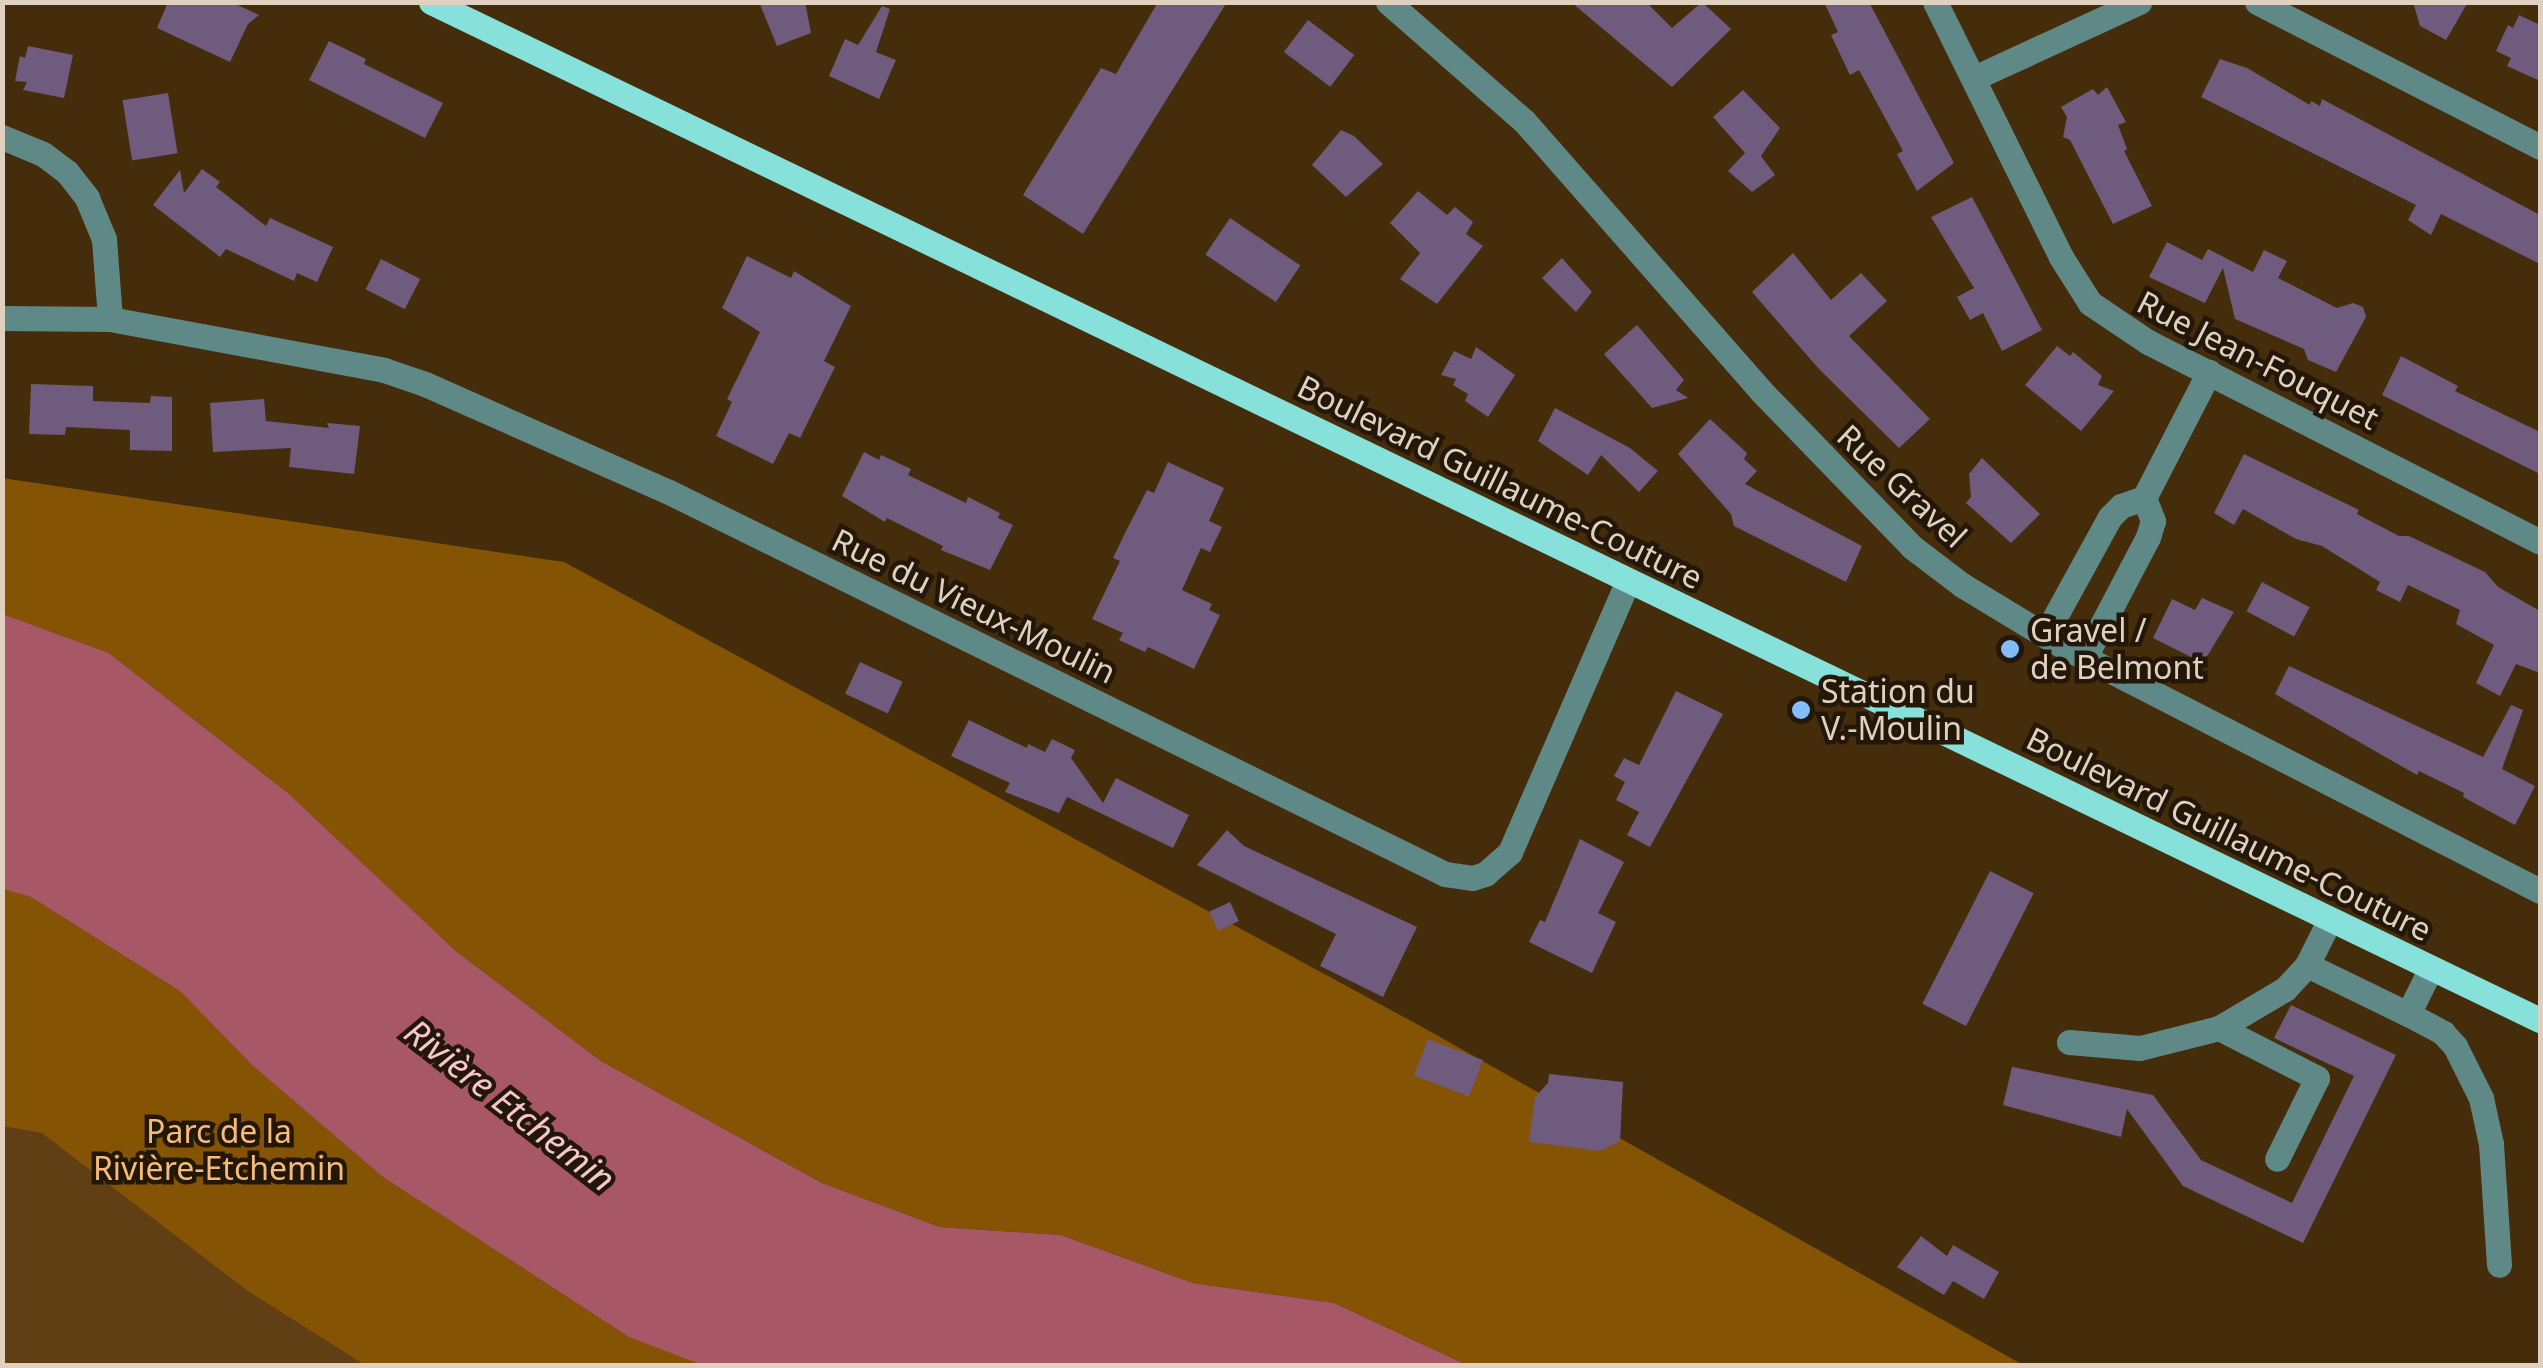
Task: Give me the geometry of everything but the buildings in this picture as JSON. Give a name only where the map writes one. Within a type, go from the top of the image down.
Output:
[{"type":"main road","name":"Boulevard Guillaume-Couture","points":[[431,2],[2540,1020]]},
{"type":"street","name":"Rue Gravel","points":[[1388,2],[1524,121],[1866,504],[1962,585],[2085,657],[2540,891]]},
{"type":"street","name":"Rue Jean-Fouquet","points":[[1935,2],[2061,257],[2090,303],[2116,324],[2540,542]]},
{"type":"street","points":[[1974,78],[2140,2]]},
{"type":"street","points":[[2257,2],[2540,148]]},
{"type":"street","points":[[2,137],[43,154],[67,172],[87,198],[104,238],[110,319]]},
{"type":"street","name":"Rue du Vieux-Moulin","points":[[2,318],[110,319],[384,370],[426,384],[669,492],[1445,874],[1478,876],[1497,867],[1510,852],[1628,580]]},
{"type":"street","points":[[2045,635],[2110,518],[2121,506],[2144,498],[2209,372]]},
{"type":"street","points":[[2085,657],[2148,537],[2153,521],[2144,498]]},
{"type":"street","points":[[2069,1042],[2140,1048],[2219,1028],[2250,1014],[2286,988],[2307,965],[2330,919]]},
{"type":"street","points":[[2307,965],[2408,1014],[2442,1033],[2455,1046],[2482,1098],[2491,1144],[2498,1264]]},
{"type":"street","points":[[2408,1014],[2431,968]]},
{"type":"street","points":[[2219,1028],[2317,1078],[2277,1158]]},
{"type":"green space","points":[[2,478],[564,562],[1424,1028],[2023,1365],[1467,1365],[1334,1303],[1193,1283],[1061,1235],[940,1227],[822,1183],[601,1061],[457,952],[288,793],[109,653],[3,614]]},
{"type":"green space","name":"Parc de la Rivière-Etchemin","points":[[3,777],[1051,1366],[3,1366]]},
{"type":"green space","points":[[3,889],[31,897],[180,991],[253,1066],[383,1177],[629,1337],[705,1365],[365,1365],[245,1289],[42,1133],[3,1126]]},
{"type":"water","name":"Rivière Etchemin","points":[[3,614],[109,653],[288,793],[457,952],[601,1061],[822,1183],[940,1227],[1061,1235],[1193,1283],[1334,1303],[1467,1365],[705,1366],[629,1337],[383,1177],[253,1066],[180,991],[31,897],[3,889]]},
{"type":"place","name":"Gravel / de Belmont","points":[[2010,649]]},
{"type":"place","name":"Station du V.-Moulin","points":[[1801,710]]}]
